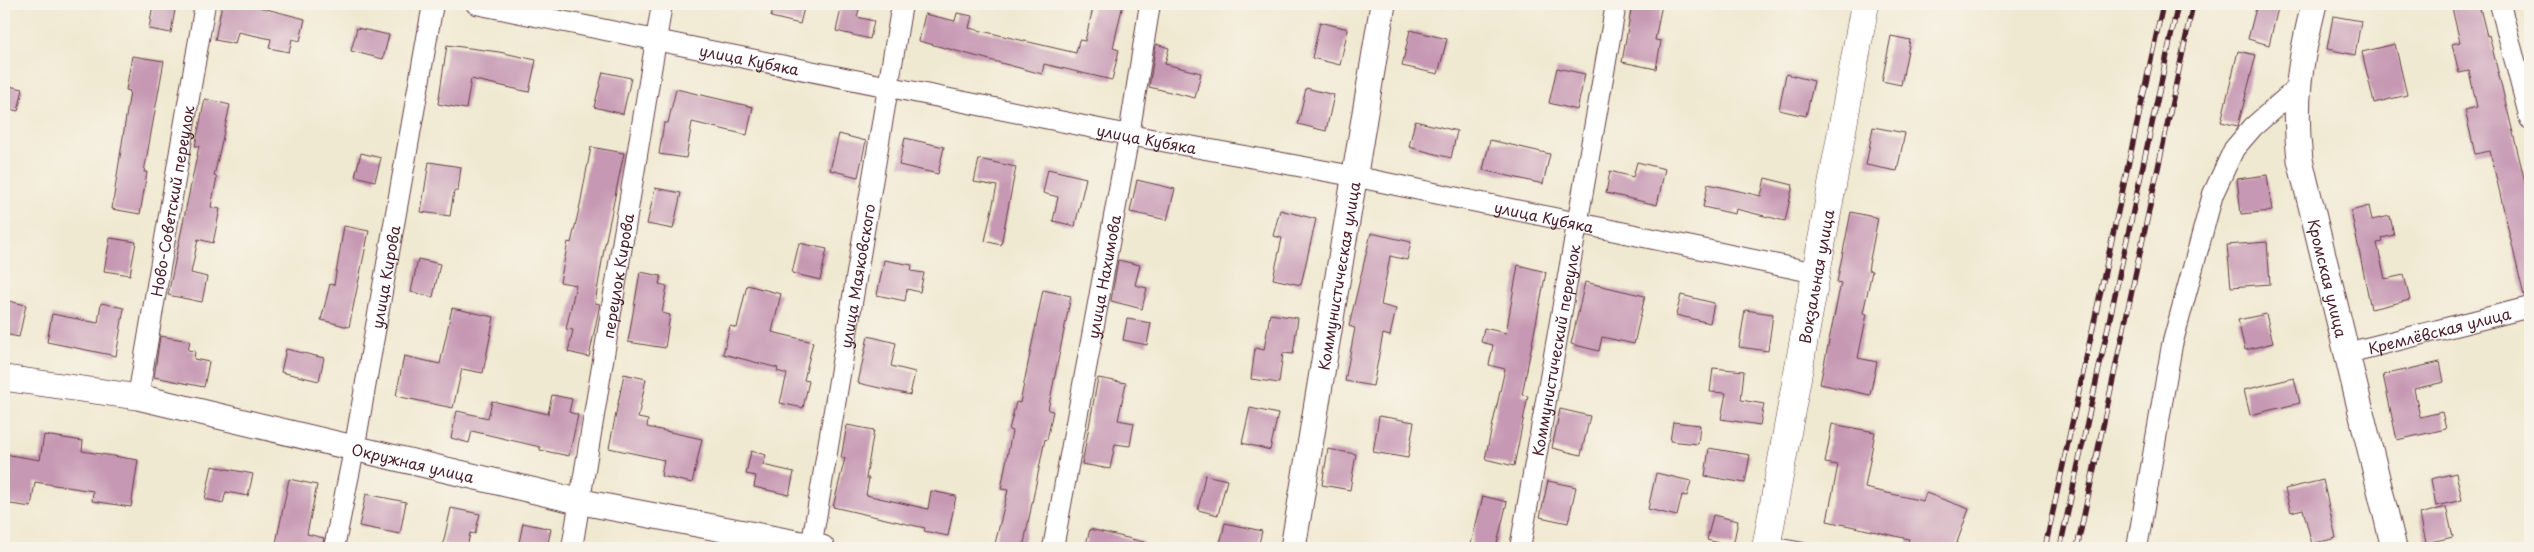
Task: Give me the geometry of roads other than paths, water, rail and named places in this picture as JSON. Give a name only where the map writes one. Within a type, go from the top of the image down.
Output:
[{"type":"main road","name":"Вокзальная улица","points":[[1766,545],[1865,4]]},
{"type":"street","name":"Ново-Советский переулок","points":[[138,398],[205,4]]},
{"type":"street","name":"улица Кирова","points":[[334,548],[354,450],[433,4]]},
{"type":"street","name":"улица Кубяка","points":[[476,4],[1129,135],[1353,176],[1816,273]]},
{"type":"street","name":"переулок Кирова","points":[[572,548],[582,502],[662,4]]},
{"type":"street","name":"улица Маяковского","points":[[815,548],[887,85],[902,4]]},
{"type":"street","name":"улица Нахимова","points":[[1054,548],[1129,135],[1150,4]]},
{"type":"street","name":"Коммунистическая улица","points":[[1293,548],[1353,176],[1383,4]]},
{"type":"street","name":"Коммунистический переулок","points":[[1520,548],[1616,4]]},
{"type":"street","name":"Кромская улица","points":[[2314,4],[2300,60],[2297,88],[2297,131],[2300,160],[2394,548]]},
{"type":"street","points":[[2500,4],[2530,119]]},
{"type":"street","points":[[2137,548],[2172,345],[2214,194],[2234,149],[2253,127],[2297,88]]},
{"type":"street","name":"Кремлёвская улица","points":[[2347,353],[2530,307]]},
{"type":"street","name":"Окружная улица","points":[[4,378],[138,398],[582,502],[815,548]]},
{"type":"lane","points":[[1766,545],[1803,548]]},
{"type":"railway","points":[[2045,548],[2163,4]]},
{"type":"railway","points":[[2060,548],[2178,4]]},
{"type":"railway","points":[[2077,548],[2193,4]]}]
